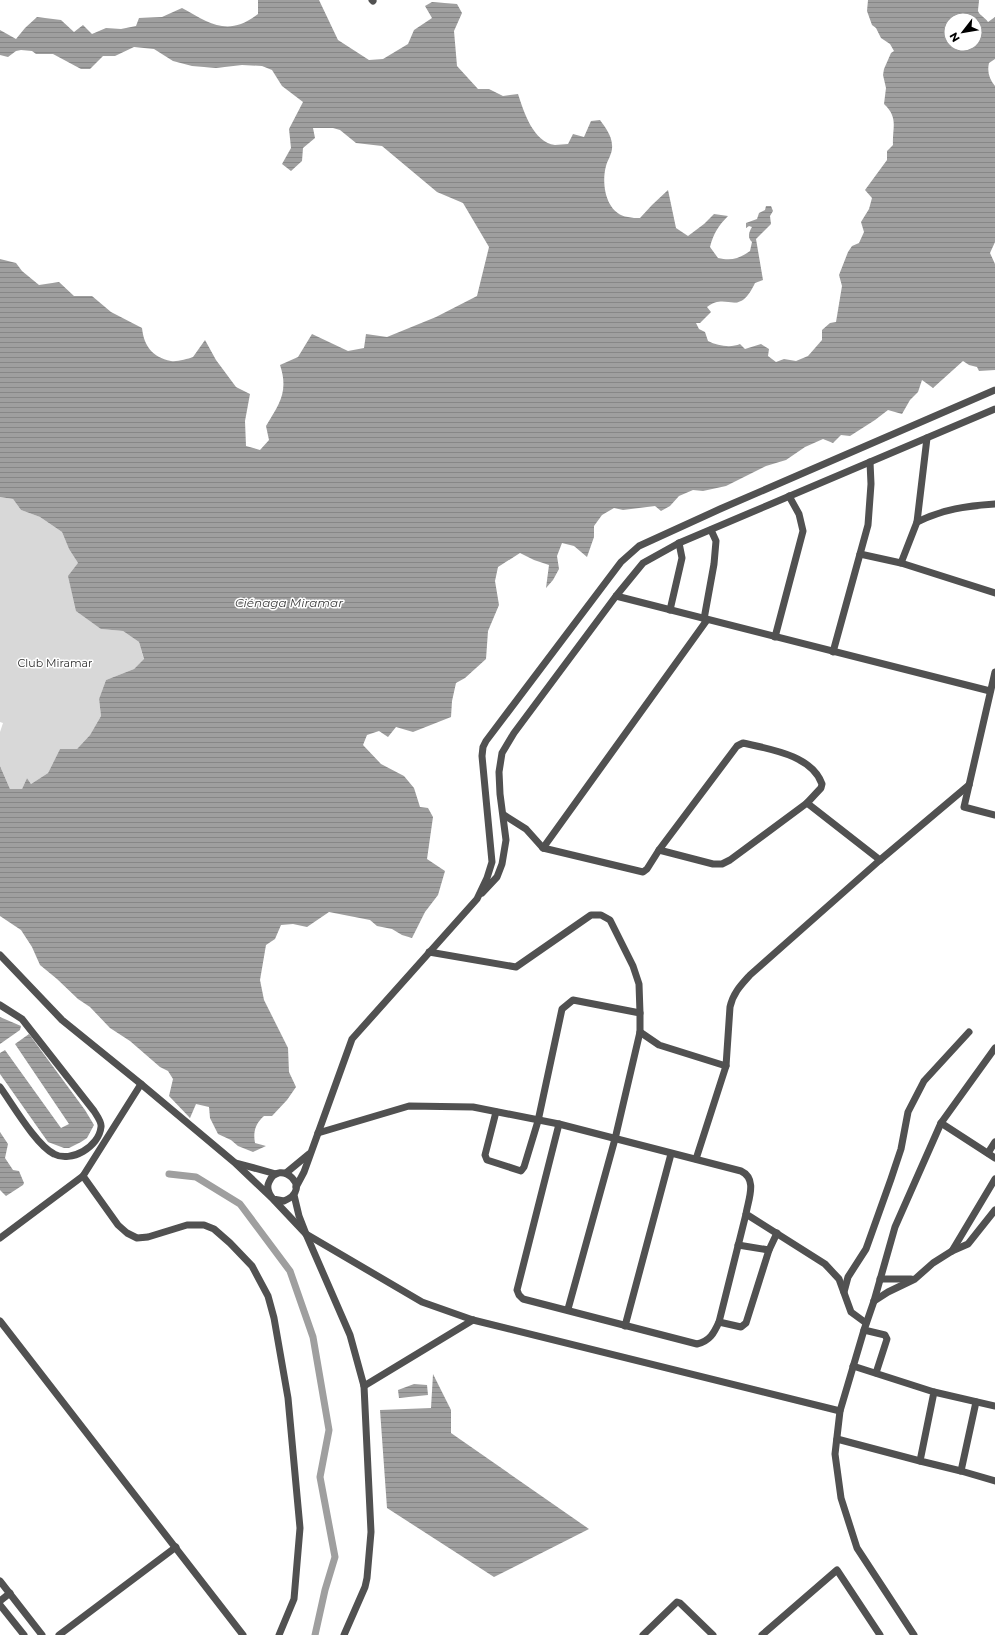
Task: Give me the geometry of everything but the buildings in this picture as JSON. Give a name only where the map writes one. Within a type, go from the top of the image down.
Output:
[{"type":"street","points":[[476,899],[487,878],[492,862],[482,756],[483,747],[621,562],[639,546],[720,509],[995,390]]},
{"type":"street","points":[[344,1635],[365,1587],[371,1532],[364,1386],[350,1335],[306,1234],[299,1216],[294,1195],[304,1172],[352,1039],[497,877],[502,864],[506,840],[504,815],[500,794],[499,772],[502,753],[514,733],[642,563],[679,543],[995,410]]},
{"type":"street","points":[[901,563],[917,522],[927,438]]},
{"type":"street","points":[[833,652],[868,525],[870,462]]},
{"type":"street","points":[[775,637],[803,531],[799,514],[789,496]]},
{"type":"street","points":[[917,522],[936,513],[964,506],[995,504]]},
{"type":"street","points":[[543,848],[706,619],[716,541],[711,530]]},
{"type":"street","points":[[670,610],[682,558],[679,543]]},
{"type":"street","points":[[860,554],[901,563],[995,593]]},
{"type":"street","points":[[616,596],[990,691]]},
{"type":"street","points":[[995,672],[964,807],[995,815]]},
{"type":"street","points":[[504,815],[526,829],[543,848],[643,872],[647,869],[659,850],[740,744],[743,743],[783,752],[796,757],[812,770],[822,784],[821,788],[807,803],[730,860],[722,864],[713,864],[659,850]]},
{"type":"street","points":[[696,1159],[726,1066],[730,1007],[739,986],[880,860],[969,785]]},
{"type":"street","points":[[807,803],[880,860]]},
{"type":"street","points":[[429,952],[516,967],[591,915],[602,915],[610,920],[633,966],[639,984],[640,1032],[615,1139],[568,1310]]},
{"type":"street","points":[[0,955],[62,1020],[234,1162],[273,1199],[306,1234],[422,1302],[473,1320],[840,1410]]},
{"type":"street","points":[[496,1112],[485,1155],[488,1160],[521,1171],[524,1167],[538,1120],[562,1009],[573,1000],[640,1013]]},
{"type":"street","points":[[0,1005],[22,1019],[94,1111],[100,1120],[102,1127],[99,1135],[92,1145],[79,1153],[63,1157],[54,1154],[36,1138],[0,1087]]},
{"type":"street","points":[[640,1032],[659,1046],[726,1066]]},
{"type":"street","points":[[844,1293],[848,1278],[866,1249],[891,1179],[901,1149],[908,1112],[924,1081],[969,1032]]},
{"type":"street","points":[[914,1635],[857,1548],[841,1498],[836,1454],[840,1410],[865,1326],[874,1302],[895,1227],[941,1122],[995,1048]]},
{"type":"street","points":[[0,1238],[83,1176],[141,1084]]},
{"type":"street","points":[[318,1133],[409,1106],[473,1107],[559,1124],[746,1173],[751,1184],[746,1214],[719,1322],[713,1335],[705,1342],[697,1344],[625,1326],[523,1299],[519,1295],[517,1290],[559,1124]]},
{"type":"street","points":[[941,1122],[995,1158]]},
{"type":"street","points":[[988,1153],[995,1142]]},
{"type":"street","points":[[234,1162],[276,1174],[286,1173],[311,1153]]},
{"type":"street","points":[[625,1326],[672,1154]]},
{"type":"street","points":[[286,1173],[295,1181],[296,1188]]},
{"type":"street","points":[[276,1174],[272,1177],[267,1186],[273,1199],[284,1201],[290,1199],[294,1195]]},
{"type":"street","points":[[83,1176],[118,1225],[127,1233],[137,1238],[148,1237],[187,1225],[204,1225],[214,1229],[252,1266],[268,1296],[274,1318],[288,1398],[300,1528],[294,1599],[279,1635]]},
{"type":"street","points":[[952,1251],[995,1179]]},
{"type":"street","points":[[874,1302],[888,1292],[915,1279],[952,1251],[968,1244],[995,1210]]},
{"type":"street","points":[[746,1214],[825,1264],[839,1279],[851,1312],[865,1326],[887,1337],[876,1373]]},
{"type":"street","points":[[719,1322],[741,1327],[746,1323],[769,1250],[777,1233]]},
{"type":"street","points":[[738,1245],[769,1250]]},
{"type":"street","points":[[880,1280],[915,1279]]},
{"type":"street","points":[[364,1386],[473,1320]]},
{"type":"street","points":[[0,1321],[244,1635]]},
{"type":"street","points":[[853,1366],[934,1392],[995,1406]]},
{"type":"street","points":[[920,1461],[934,1392]]},
{"type":"street","points":[[962,1471],[976,1402]]},
{"type":"street","points":[[837,1439],[995,1481]]},
{"type":"street","points":[[59,1635],[176,1547]]},
{"type":"street","points":[[762,1635],[837,1570],[880,1635]]},
{"type":"street","points":[[0,1581],[42,1635]]},
{"type":"street","points":[[0,1601],[10,1593]]},
{"type":"street","points":[[643,1635],[675,1604],[680,1602],[713,1635]]},
{"type":"street","points":[[0,1605],[24,1635]]},
{"type":"green space","name":"Club Miramar","points":[[0,497],[13,499],[21,510],[40,517],[62,532],[69,549],[78,563],[101,629],[123,631],[139,642],[144,660],[134,669],[106,680],[99,699],[101,716],[90,735],[77,749],[60,749],[48,773],[31,784],[27,778],[22,789],[10,789],[0,766],[0,732],[3,723],[0,722]]},
{"type":"water","name":"Ciénaga Miramar","points":[[258,0],[319,0],[338,40],[369,60],[383,59],[408,44],[414,30],[432,18],[425,6],[432,2],[457,4],[462,13],[454,31],[457,66],[478,89],[489,89],[503,96],[518,94],[530,125],[547,143],[555,145],[568,144],[573,134],[584,137],[591,121],[600,120],[610,135],[612,142],[612,151],[606,166],[604,181],[605,189],[610,204],[621,215],[640,218],[668,190],[676,228],[688,236],[714,214],[728,216],[717,230],[710,247],[718,258],[731,259],[738,258],[750,251],[752,242],[749,238],[749,234],[752,227],[749,226],[746,228],[746,223],[757,219],[759,213],[765,210],[766,206],[771,206],[773,211],[770,216],[771,224],[756,239],[763,280],[755,283],[749,294],[743,300],[738,302],[714,303],[707,307],[711,312],[700,323],[696,323],[699,329],[705,332],[708,341],[724,346],[740,344],[745,349],[761,344],[769,349],[768,356],[776,362],[784,359],[796,361],[808,356],[822,340],[822,330],[830,323],[836,322],[842,286],[839,275],[848,252],[852,246],[859,243],[864,232],[861,222],[869,209],[872,198],[865,190],[887,160],[887,151],[893,145],[894,123],[892,114],[884,104],[886,88],[883,75],[891,53],[894,51],[890,44],[881,38],[876,28],[872,25],[867,11],[868,0],[979,0],[979,12],[943,12],[943,52],[983,52],[983,17],[988,22],[995,17],[995,59],[989,63],[988,69],[990,78],[995,86],[995,242],[990,253],[995,264],[995,370],[979,371],[977,367],[969,365],[963,361],[933,388],[922,380],[918,392],[910,400],[902,414],[888,410],[850,436],[841,435],[833,443],[823,439],[805,447],[786,460],[766,466],[726,486],[703,491],[693,490],[679,496],[670,506],[661,511],[655,506],[623,510],[614,508],[602,515],[594,526],[594,537],[587,557],[574,546],[562,543],[557,556],[559,569],[553,580],[546,588],[549,565],[520,553],[498,567],[495,581],[499,605],[488,631],[486,659],[465,678],[456,683],[452,701],[451,717],[413,732],[396,727],[388,737],[379,731],[367,735],[363,745],[381,764],[404,776],[414,788],[420,807],[428,808],[433,817],[427,859],[445,871],[438,895],[425,912],[412,938],[402,935],[392,929],[377,926],[370,920],[329,912],[307,927],[293,924],[281,925],[275,939],[266,945],[260,980],[264,1000],[288,1048],[289,1072],[296,1087],[287,1100],[272,1116],[264,1116],[257,1125],[254,1135],[255,1143],[266,1146],[253,1152],[238,1146],[231,1140],[218,1134],[210,1118],[209,1107],[196,1104],[190,1118],[169,1096],[173,1079],[168,1071],[160,1067],[130,1041],[110,1028],[90,1007],[78,999],[40,965],[32,947],[21,930],[0,916],[0,766],[10,789],[22,789],[27,778],[31,784],[48,773],[60,749],[77,749],[90,735],[101,716],[99,699],[106,680],[134,669],[144,659],[139,642],[123,631],[101,629],[76,611],[68,576],[78,563],[69,549],[62,532],[40,517],[21,510],[13,499],[0,497],[0,259],[16,263],[22,271],[39,285],[59,282],[74,296],[92,296],[111,312],[142,328],[145,340],[150,350],[154,354],[164,359],[176,361],[193,357],[205,340],[216,360],[236,387],[250,394],[245,421],[246,446],[260,450],[269,440],[266,426],[279,404],[283,390],[283,374],[280,365],[298,357],[312,334],[348,351],[364,348],[366,334],[387,337],[436,317],[477,296],[489,247],[463,203],[437,192],[382,146],[356,143],[340,130],[333,128],[313,128],[315,138],[303,148],[302,161],[291,171],[282,164],[291,148],[289,129],[303,102],[282,86],[272,70],[262,66],[242,65],[216,68],[192,66],[173,61],[154,49],[134,47],[115,56],[103,56],[90,69],[81,69],[53,54],[36,54],[32,51],[21,50],[16,51],[8,57],[0,55],[0,30],[16,39],[37,17],[61,20],[74,32],[83,25],[92,34],[106,28],[121,29],[136,26],[139,18],[162,17],[182,8],[211,23],[220,26],[228,26],[238,25],[258,14]]},
{"type":"water","points":[[0,1017],[21,1026],[20,1030],[0,1044]]},
{"type":"water","points":[[29,1034],[85,1110],[94,1125],[87,1138],[69,1148],[64,1148],[48,1142],[0,1074],[0,1053],[5,1050],[61,1128],[69,1124],[15,1044]]},
{"type":"water","points":[[0,1132],[8,1144],[5,1158],[13,1170],[19,1171],[24,1183],[6,1196],[0,1190]]},
{"type":"water","points":[[433,1374],[451,1410],[451,1433],[589,1529],[494,1577],[387,1508],[380,1410],[431,1408]]},
{"type":"water","points":[[414,1384],[427,1385],[428,1395],[399,1398],[398,1390]]},
{"type":"waterway","points":[[169,1174],[196,1177],[240,1204],[290,1271],[313,1337],[329,1430],[320,1477],[335,1557],[325,1590],[315,1635]]}]
